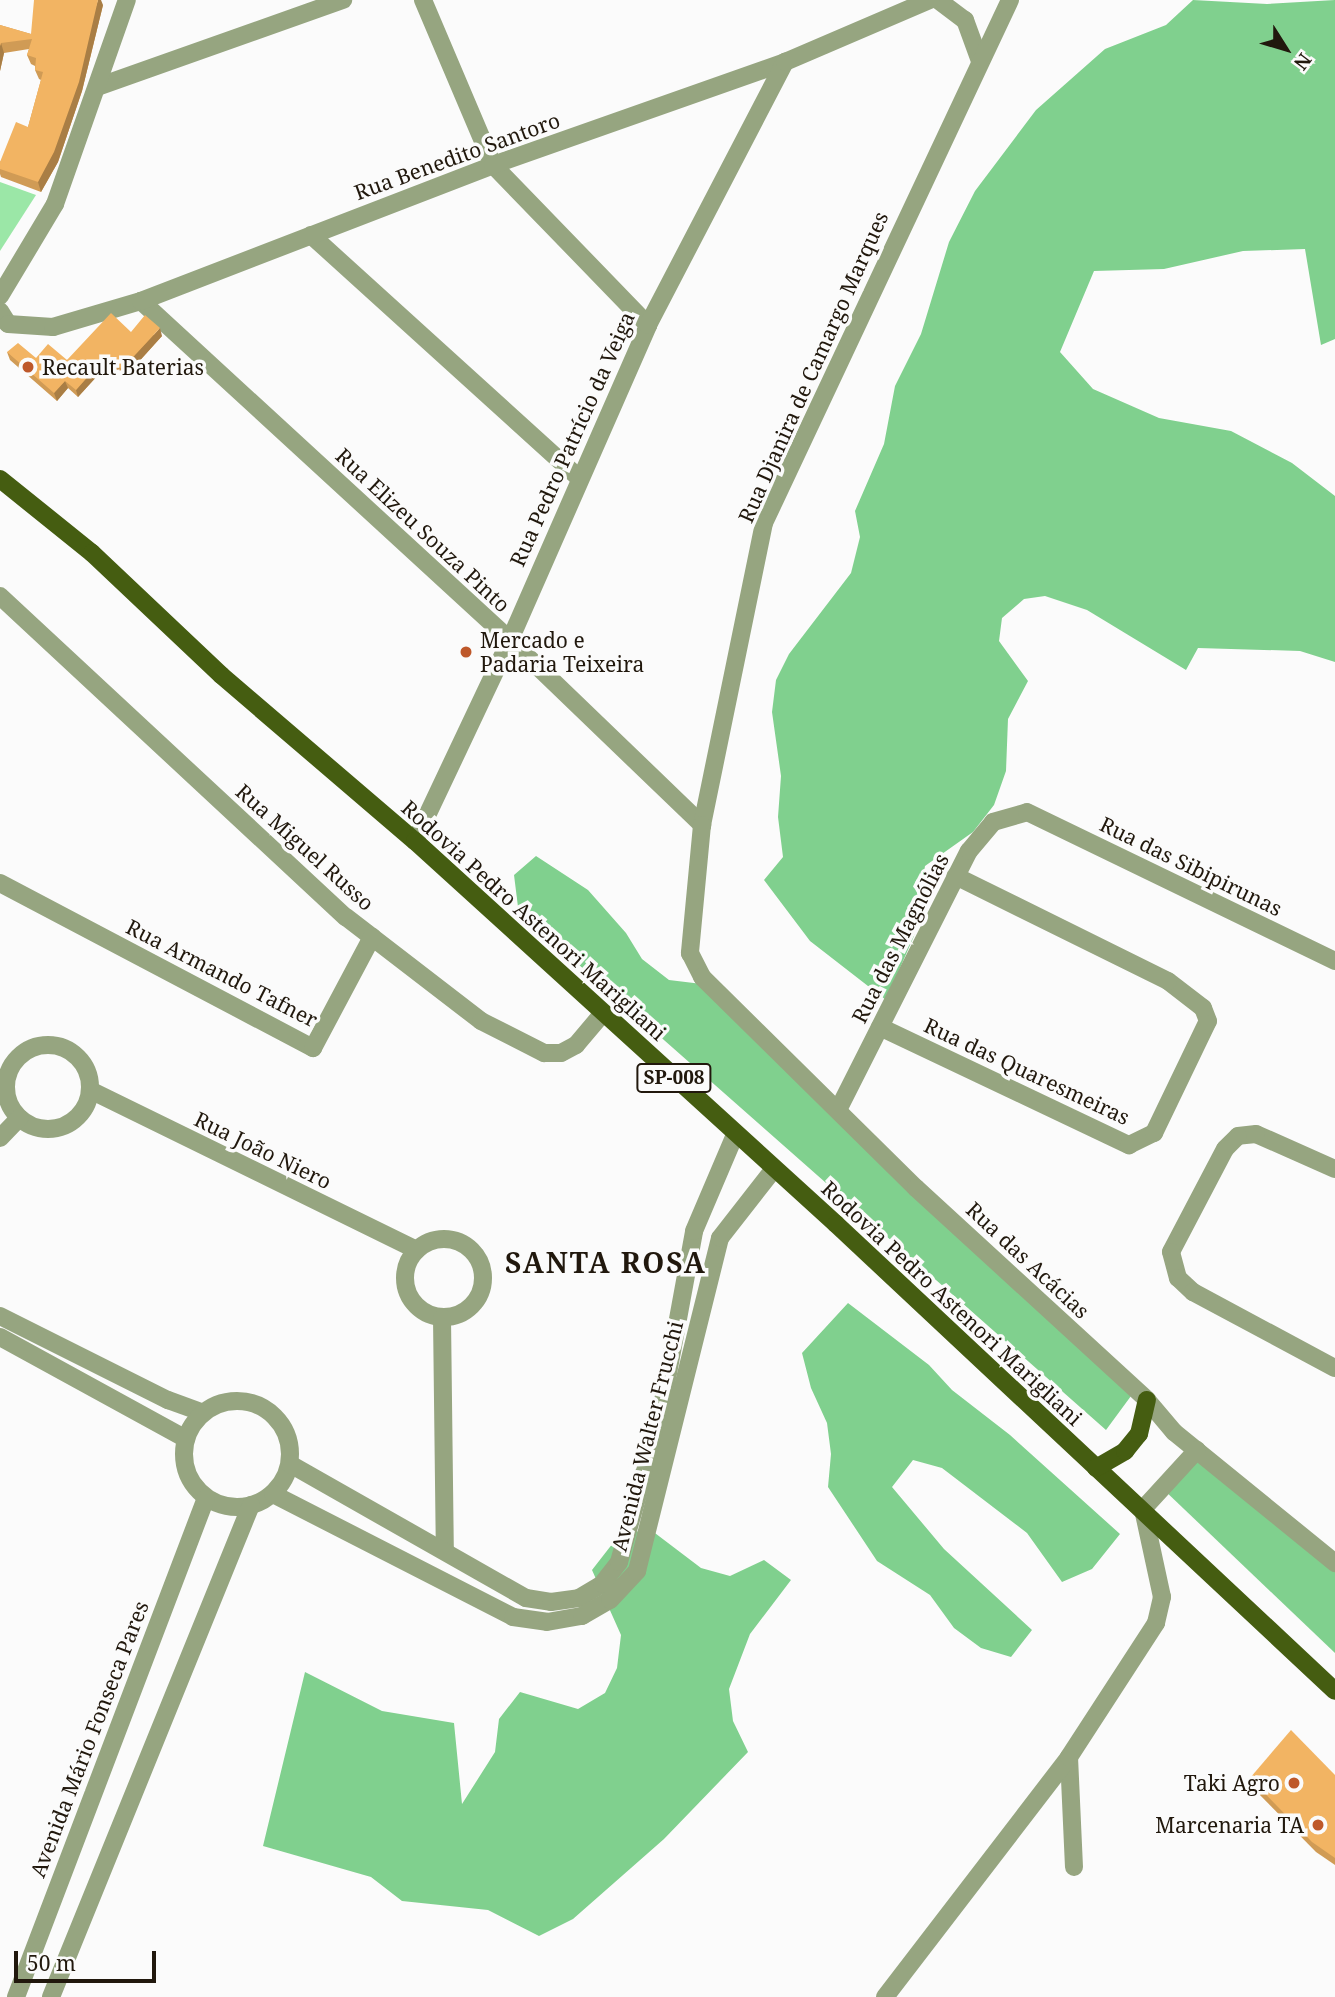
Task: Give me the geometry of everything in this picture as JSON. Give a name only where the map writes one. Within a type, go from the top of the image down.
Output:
[{"type":"main road","name":"Rodovia Pedro Astenori Marigliani","points":[[0,479],[92,553],[221,675],[415,841],[1143,1509],[1335,1691]]},
{"type":"main road","points":[[1096,1468],[1125,1451],[1139,1434],[1147,1400]]},
{"type":"street","points":[[0,296],[55,204],[100,86],[127,0]]},
{"type":"street","points":[[100,86],[343,0]]},
{"type":"street","points":[[423,0],[493,165],[648,325]]},
{"type":"street","name":"Rua Benedito Santoro","points":[[0,311],[8,324],[53,327],[141,301],[493,165],[785,62],[930,0]]},
{"type":"street","points":[[938,0],[965,20],[980,61]]},
{"type":"street","name":"Rua Djanira de Camargo Marques","points":[[702,977],[690,953],[702,825],[764,523],[1010,0]]},
{"type":"street","name":"Rua Pedro Patrício da Veiga","points":[[415,841],[510,640],[648,325],[785,62]]},
{"type":"street","points":[[312,235],[579,478]]},
{"type":"street","name":"Rua Elizeu Souza Pinto","points":[[141,301],[510,640],[702,825]]},
{"type":"street","name":"Rua Miguel Russo","points":[[0,596],[372,937],[481,1020],[544,1054],[561,1054],[576,1045],[603,1013]]},
{"type":"street","name":"Rua das Magnólias","points":[[838,1110],[969,850],[993,822],[1027,812]]},
{"type":"street","name":"Rua das Sibipirunas","points":[[1027,812],[1335,961]]},
{"type":"street","name":"Rua das Quaresmeiras","points":[[880,1027],[1129,1145],[1154,1133],[1208,1021],[1203,1008],[1168,982],[956,876]]},
{"type":"street","name":"Rua Armando Tafner","points":[[0,883],[313,1048],[372,937]]},
{"type":"street","name":"Rua das Acácias","points":[[702,977],[838,1110],[1197,1450],[1335,1563]]},
{"type":"street","points":[[50,1045],[76,1056],[85,1067],[90,1090],[82,1111],[68,1124],[42,1129],[19,1118],[6,1092],[7,1078],[18,1059],[36,1047],[50,1045]]},
{"type":"street","name":"Rua João Niero","points":[[90,1090],[417,1250]]},
{"type":"street","points":[[0,1138],[19,1118]]},
{"type":"street","points":[[1335,1169],[1256,1133],[1238,1136],[1225,1149],[1171,1252],[1178,1278],[1193,1292],[1335,1368]]},
{"type":"street","name":"Avenida Walter Frucchi","points":[[290,1464],[526,1598],[551,1602],[579,1598],[602,1584],[619,1562],[660,1418],[694,1231],[735,1135]]},
{"type":"street","points":[[694,1231],[720,1238],[774,1169]]},
{"type":"street","name":"Avenida Walter Frucchi","points":[[273,1494],[513,1617],[547,1622],[591,1610],[610,1600],[637,1571],[720,1238]]},
{"type":"street","points":[[440,1239],[453,1240],[475,1253],[481,1264],[482,1290],[476,1302],[466,1311],[442,1318],[423,1311],[408,1295],[409,1261],[417,1250],[440,1239]]},
{"type":"street","points":[[0,1316],[168,1400],[203,1413]]},
{"type":"street","points":[[442,1318],[445,1551]]},
{"type":"street","points":[[0,1338],[186,1439]]},
{"type":"street","points":[[230,1401],[245,1401],[270,1412],[286,1432],[290,1464],[273,1494],[251,1505],[221,1505],[206,1498],[186,1472],[186,1439],[203,1413],[230,1401]]},
{"type":"street","points":[[885,1997],[1069,1757],[1156,1623],[1162,1597],[1143,1509],[1197,1450]]},
{"type":"street","name":"Avenida Mário Fonseca Pares","points":[[16,1997],[206,1498]]},
{"type":"street","points":[[51,1997],[251,1505]]},
{"type":"street","points":[[1069,1757],[1074,1867]]},
{"type":"green space","points":[[1193,0],[1267,4],[1335,0],[1335,339],[1321,345],[1305,249],[1243,251],[1164,269],[1094,271],[1060,352],[1093,389],[1159,418],[1231,431],[1292,463],[1335,496],[1335,662],[1300,651],[1198,648],[1186,670],[1087,610],[1045,596],[1024,599],[1002,618],[999,641],[1028,681],[1008,719],[1006,771],[994,805],[973,832],[925,866],[914,936],[886,1000],[810,941],[764,880],[783,857],[778,817],[781,776],[772,712],[776,680],[789,654],[851,573],[860,537],[855,511],[884,444],[895,386],[921,334],[949,242],[975,191],[1036,110],[1105,49],[1166,25]]},
{"type":"green space","points":[[0,182],[36,195],[0,251]]},
{"type":"green space","points":[[536,856],[588,890],[626,933],[642,959],[669,980],[702,984],[1131,1396],[1106,1430],[537,928],[518,907],[514,875]]},
{"type":"green space","points":[[848,1303],[929,1365],[952,1390],[1010,1435],[1120,1534],[1092,1569],[1062,1582],[1027,1533],[942,1468],[913,1460],[892,1487],[944,1549],[1032,1630],[1011,1657],[981,1648],[954,1628],[930,1595],[877,1561],[828,1487],[831,1454],[827,1423],[811,1388],[802,1353]]},
{"type":"green space","points":[[1186,1457],[1216,1465],[1335,1567],[1335,1653],[1162,1488]]},
{"type":"green space","points":[[647,1527],[701,1568],[730,1576],[764,1560],[791,1580],[750,1634],[729,1689],[733,1721],[748,1752],[664,1839],[573,1919],[539,1936],[488,1910],[402,1901],[371,1877],[263,1846],[305,1672],[382,1711],[454,1723],[462,1804],[495,1752],[499,1719],[520,1692],[578,1709],[605,1693],[617,1668],[621,1635],[592,1570],[613,1543]]},
{"type":"building","points":[[34,0],[98,0],[79,82],[54,152],[38,182],[0,169],[0,162],[16,122],[28,127],[43,72],[35,70],[36,58],[27,55],[32,39],[1,43],[0,46],[0,25],[31,34]]},
{"type":"building","points":[[111,313],[131,332],[145,315],[160,328],[122,369],[106,356],[76,390],[65,381],[54,393],[7,352],[18,343],[36,358],[48,344],[67,360]]},
{"type":"building","points":[[1291,1730],[1335,1775],[1335,1858],[1312,1842],[1250,1778]]},
{"type":"place","name":"Recault Baterias","points":[[28,367]]},
{"type":"place","name":"Mercado e Padaria Teixeira","points":[[466,652]]},
{"type":"place","name":"Taki Agro","points":[[1294,1783]]},
{"type":"place","name":"Marcenaria TA","points":[[1318,1825]]},
{"type":"district","name":"SANTA ROSA","points":[[606,1262]]}]
